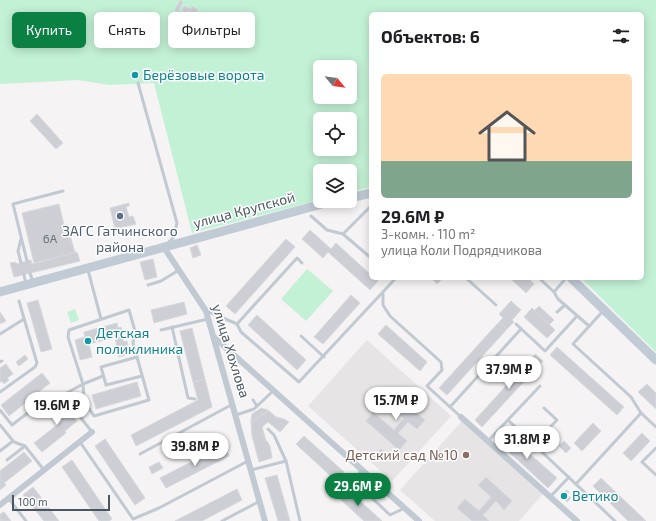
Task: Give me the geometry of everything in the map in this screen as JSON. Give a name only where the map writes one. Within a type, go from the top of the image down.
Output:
[{"type":"street","points":[[357,196],[369,193]]},
{"type":"street","name":"улица Крупской","points":[[163,246],[313,206]]},
{"type":"street","points":[[0,292],[28,279],[87,268],[163,246]]},
{"type":"street","name":"улица Хохлова","points":[[163,246],[206,311],[265,521]]},
{"type":"street","points":[[573,280],[656,360]]},
{"type":"street","points":[[214,338],[420,521]]},
{"type":"street","points":[[221,361],[224,354],[233,355]]},
{"type":"street","points":[[461,417],[577,521]]},
{"type":"street","points":[[0,505],[92,432]]},
{"type":"lane","points":[[138,83],[177,223],[173,238],[163,246]]},
{"type":"lane","points":[[27,261],[13,204],[63,191]]},
{"type":"lane","points":[[343,234],[369,208]]},
{"type":"lane","points":[[311,216],[327,230],[343,234],[369,256]]},
{"type":"lane","points":[[21,238],[18,251],[21,263]]},
{"type":"lane","points":[[237,324],[297,258],[302,263]]},
{"type":"lane","points":[[87,268],[101,318]]},
{"type":"lane","points":[[148,285],[161,281],[179,270]]},
{"type":"lane","points":[[206,311],[237,324],[241,332],[300,382],[395,280]]},
{"type":"lane","points":[[468,280],[496,305]]},
{"type":"lane","points":[[541,280],[565,305],[589,326]]},
{"type":"lane","points":[[554,292],[564,280]]},
{"type":"lane","points":[[383,292],[383,305],[390,316],[441,362],[442,370],[427,386],[461,417]]},
{"type":"lane","points":[[0,392],[35,367],[37,363],[19,301]]},
{"type":"lane","points":[[557,312],[565,305]]},
{"type":"lane","points":[[129,310],[135,331],[133,343],[149,400],[94,416],[84,401],[83,384],[68,337],[69,330],[101,318],[129,310]]},
{"type":"lane","points":[[604,310],[573,344],[631,397],[642,413],[656,427]]},
{"type":"lane","points":[[516,324],[545,351],[577,316]]},
{"type":"lane","points":[[0,334],[24,318]]},
{"type":"lane","points":[[161,330],[208,319]]},
{"type":"lane","points":[[172,327],[188,398],[195,399]]},
{"type":"lane","points":[[450,408],[521,329]]},
{"type":"lane","points":[[301,336],[324,357]]},
{"type":"lane","points":[[137,358],[101,367],[106,385],[142,376]]},
{"type":"lane","points":[[92,432],[63,395],[83,384],[104,376]]},
{"type":"lane","points":[[488,441],[540,386]]},
{"type":"lane","points":[[236,415],[257,406],[274,390]]},
{"type":"lane","points":[[253,400],[257,406]]},
{"type":"lane","points":[[140,454],[232,404]]},
{"type":"lane","points":[[534,444],[557,420],[544,408]]},
{"type":"lane","points":[[0,410],[12,425],[29,412]]},
{"type":"lane","points":[[576,484],[642,413]]},
{"type":"lane","points":[[508,420],[615,521]]},
{"type":"lane","points":[[0,425],[13,441],[25,446],[44,470]]},
{"type":"lane","points":[[268,429],[274,435],[286,462],[300,521]]},
{"type":"lane","points":[[0,451],[13,441]]},
{"type":"lane","points":[[80,442],[134,520],[248,461]]},
{"type":"lane","points":[[7,460],[25,446]]},
{"type":"lane","points":[[656,448],[642,462],[656,475]]},
{"type":"lane","points":[[251,470],[286,462]]},
{"type":"lane","points":[[361,469],[356,483],[390,515],[405,508]]},
{"type":"lane","points":[[550,497],[569,477]]},
{"type":"lane","points":[[9,498],[26,521]]},
{"type":"lane","points":[[222,521],[260,501]]},
{"type":"shaded area","points":[[367,340],[451,416],[392,481],[308,406]]},
{"type":"shaded area","name":"Детский сад №10","points":[[462,421],[543,494],[519,521],[435,521],[400,490]]},
{"type":"green space","points":[[0,0],[656,0],[656,352],[583,280],[644,280],[644,12],[369,12],[369,187],[357,190],[357,164],[313,164],[313,202],[192,233],[154,83],[109,85],[78,80],[0,84]]},
{"type":"green space","points":[[307,269],[333,291],[306,321],[281,299]]},
{"type":"green space","points":[[75,309],[79,320],[71,323],[67,312]]},
{"type":"building","points":[[180,0],[183,2],[178,12],[175,10]]},
{"type":"building","points":[[184,6],[191,9],[192,6],[198,10],[197,12],[184,12],[182,10]]},
{"type":"building","points":[[37,114],[63,143],[56,149],[30,121]]},
{"type":"building","name":"ЗАГС Гатчинского района","points":[[129,203],[129,206],[126,207],[129,217],[133,216],[136,224],[115,229],[110,208]]},
{"type":"building","points":[[59,204],[64,225],[67,224],[75,253],[34,263],[22,213]]},
{"type":"building","points":[[310,230],[331,249],[336,243],[369,273],[369,280],[378,281],[370,290],[328,252],[323,258],[302,239]]},
{"type":"building","points":[[286,239],[295,247],[235,314],[226,306]]},
{"type":"building","points":[[197,245],[201,255],[193,258],[190,248]]},
{"type":"building","points":[[77,252],[80,261],[14,277],[10,263],[16,262],[16,264],[31,260],[32,264]]},
{"type":"building","points":[[153,259],[157,277],[145,280],[140,262]]},
{"type":"building","points":[[433,280],[441,280],[437,284]]},
{"type":"building","points":[[512,280],[530,280],[534,284],[526,293]]},
{"type":"building","points":[[351,295],[360,303],[323,344],[314,337]]},
{"type":"building","points":[[38,300],[52,349],[41,352],[27,303]]},
{"type":"building","points":[[511,301],[521,310],[512,320],[514,322],[507,329],[499,322],[503,318],[499,314]]},
{"type":"building","points":[[184,302],[187,314],[154,323],[151,310]]},
{"type":"building","points":[[539,306],[554,320],[549,325],[534,311]]},
{"type":"building","points":[[532,308],[555,330],[547,338],[524,317]]},
{"type":"building","points":[[0,312],[6,321],[0,324]]},
{"type":"building","points":[[257,315],[306,360],[297,370],[248,325]]},
{"type":"building","points":[[499,322],[507,329],[447,395],[439,388]]},
{"type":"building","name":"Детская поликлиника","points":[[117,323],[118,328],[121,327],[124,342],[127,341],[130,354],[119,357],[115,337],[89,344],[92,357],[80,360],[75,340],[85,337],[84,332]]},
{"type":"building","points":[[386,325],[427,362],[420,371],[378,334]]},
{"type":"building","points":[[192,328],[205,379],[193,382],[180,331]]},
{"type":"building","points":[[557,347],[624,407],[617,415],[550,355]]},
{"type":"building","points":[[535,354],[543,361],[482,427],[475,420]]},
{"type":"building","points":[[25,355],[28,359],[19,366],[16,362]]},
{"type":"building","points":[[6,364],[13,374],[7,378],[9,380],[4,384],[2,381],[0,383],[0,368]]},
{"type":"building","points":[[42,373],[50,383],[9,416],[1,405]]},
{"type":"building","points":[[205,379],[212,407],[136,446],[131,435],[198,400],[193,382]]},
{"type":"building","points":[[137,382],[141,396],[96,409],[92,395]]},
{"type":"building","points":[[647,384],[656,393],[656,409],[638,392]]},
{"type":"building","points":[[392,391],[425,420],[417,429],[408,422],[398,433],[407,441],[399,450],[366,421],[373,412],[394,430],[404,418],[384,400]]},
{"type":"building","points":[[59,399],[77,421],[65,431],[66,433],[42,452],[34,443],[62,421],[49,407]]},
{"type":"building","points":[[261,408],[268,410],[264,415],[263,414],[257,419],[251,421],[252,414]]},
{"type":"building","points":[[268,410],[276,417],[289,422],[280,432],[268,422],[262,427],[266,441],[270,446],[272,458],[259,462],[252,436],[251,421],[257,419],[263,414],[264,415]]},
{"type":"building","points":[[593,423],[601,431],[582,451],[574,443]]},
{"type":"building","points":[[504,431],[557,478],[548,488],[496,440]]},
{"type":"building","points":[[642,433],[650,441],[631,461],[623,453]]},
{"type":"building","points":[[304,436],[344,472],[336,481],[296,444]]},
{"type":"building","points":[[105,439],[145,498],[135,505],[95,446]]},
{"type":"building","points":[[564,441],[571,448],[566,453],[559,446]]},
{"type":"building","points":[[224,445],[229,456],[166,488],[160,478]]},
{"type":"building","points":[[381,449],[385,452],[378,459],[374,456]]},
{"type":"building","points":[[24,452],[32,461],[4,483],[0,478],[0,471]]},
{"type":"building","points":[[72,460],[112,519],[109,521],[99,521],[62,467]]},
{"type":"building","points":[[159,462],[163,468],[152,474],[149,467]]},
{"type":"building","points":[[277,475],[290,521],[278,521],[265,478]]},
{"type":"building","points":[[486,477],[512,501],[504,510],[496,501],[483,515],[489,521],[472,521],[457,508],[465,499],[479,511],[491,497],[478,485]]},
{"type":"building","points":[[0,478],[6,485],[0,490]]},
{"type":"building","points":[[601,478],[646,521],[628,521],[593,486]]},
{"type":"building","points":[[33,487],[59,521],[44,521],[23,495]]},
{"type":"building","points":[[346,488],[382,521],[364,521],[338,497]]},
{"type":"building","points":[[237,489],[242,500],[202,521],[175,521]]},
{"type":"building","name":"Ветико","points":[[566,490],[569,492],[567,495],[571,498],[567,502],[560,496]]},
{"type":"building","points":[[4,512],[11,521],[0,521],[0,514]]},
{"type":"place","name":"Берёзовые ворота","points":[[135,75]]},
{"type":"place","name":"ЗАГС Гатчинского района","points":[[120,216]]},
{"type":"place","name":"Детская поликлиника","points":[[88,341]]},
{"type":"place","name":"Детский сад №10","points":[[466,455]]},
{"type":"place","name":"Ветико","points":[[564,496]]}]
